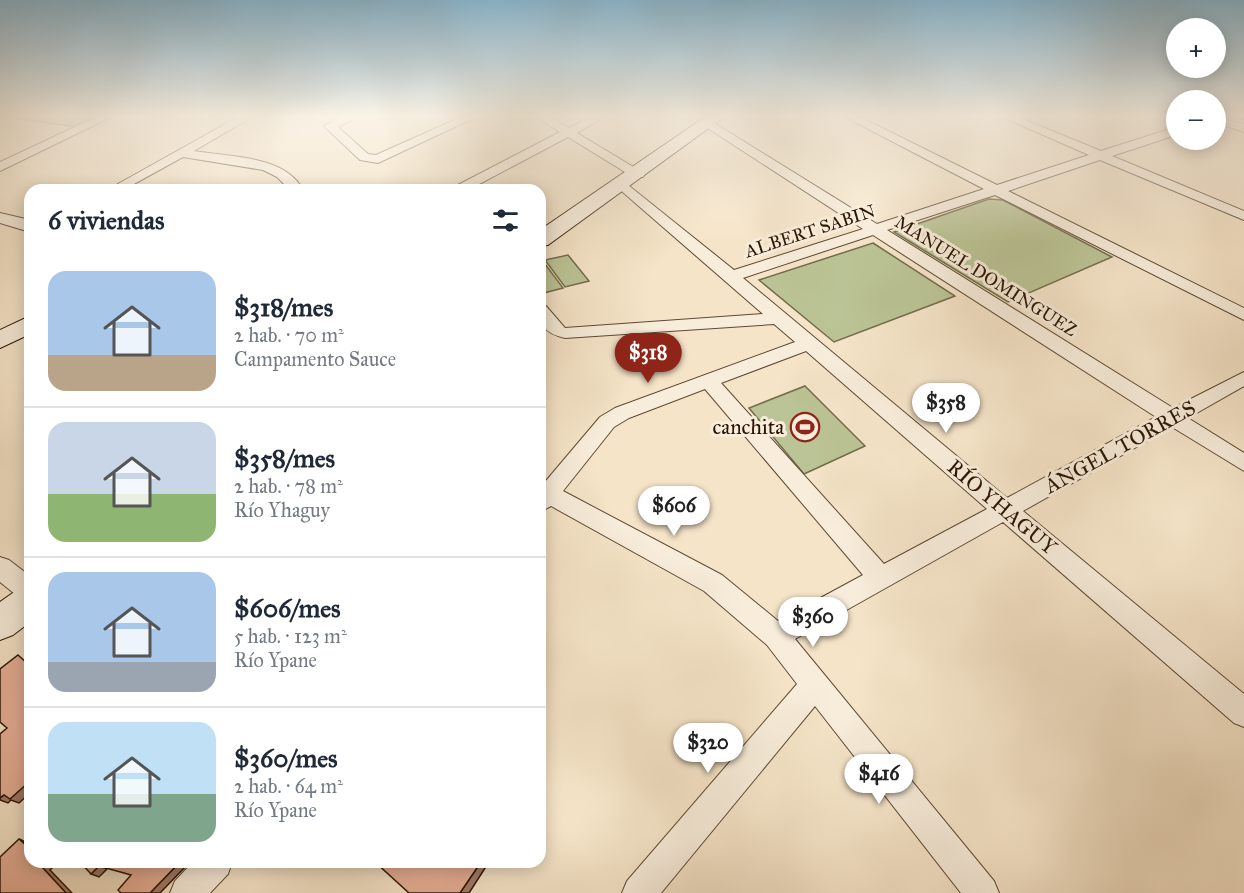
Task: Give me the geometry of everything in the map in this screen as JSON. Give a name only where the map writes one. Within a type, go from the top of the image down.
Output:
[{"type":"main road","points":[[546,236],[659,159]]},
{"type":"main road","points":[[0,340],[24,327]]},
{"type":"main road","points":[[0,623],[24,605]]},
{"type":"street","points":[[0,167],[17,159]]},
{"type":"street","points":[[125,184],[172,159]]},
{"type":"street","points":[[217,159],[266,167],[282,174],[291,184]]},
{"type":"street","points":[[470,184],[519,159]]},
{"type":"street","points":[[611,159],[635,176]]},
{"type":"street","name":"MANUEL DOMINGUEZ","points":[[770,159],[1244,463]]},
{"type":"street","points":[[934,159],[1244,315]]},
{"type":"street","name":"ALBERT SABIN","points":[[730,277],[1091,159]]},
{"type":"street","points":[[1106,159],[1243,215]]},
{"type":"street","name":"RÍO YHAGUY","points":[[635,176],[730,277],[1244,712]]},
{"type":"street","points":[[0,218],[15,220],[24,224]]},
{"type":"street","points":[[546,317],[557,331],[565,333],[778,318]]},
{"type":"street","points":[[546,492],[607,422],[622,413],[810,343]]},
{"type":"street","name":"ÁNGEL TORRES","points":[[776,636],[1244,378]]},
{"type":"street","points":[[709,382],[881,578]]},
{"type":"street","points":[[546,497],[713,583],[776,636],[982,893]]},
{"type":"street","points":[[0,567],[24,586]]},
{"type":"street","points":[[639,893],[814,686]]},
{"type":"street","points":[[188,893],[211,868]]},
{"type":"green space","points":[[989,199],[1003,200],[1112,257],[1008,302],[894,232]]},
{"type":"green space","points":[[873,243],[955,296],[834,342],[759,280]]},
{"type":"green space","points":[[568,255],[589,281],[565,287],[546,260]]},
{"type":"green space","points":[[546,265],[563,288],[546,292]]},
{"type":"green space","name":"canchita","points":[[805,386],[865,446],[804,474],[749,408]]},
{"type":"building","points":[[18,655],[24,660],[24,786],[10,799],[4,795],[0,798],[0,734],[7,728],[0,722],[0,669]]},
{"type":"building","points":[[19,839],[24,844],[24,868],[43,868],[66,893],[0,893],[0,857]]},
{"type":"building","points":[[86,868],[97,868],[91,874]]},
{"type":"building","points":[[106,868],[174,868],[150,893],[121,893],[118,890],[131,875]]},
{"type":"building","points":[[382,868],[477,868],[460,893],[409,893]]},
{"type":"place","name":"canchita","points":[[805,427]]}]
